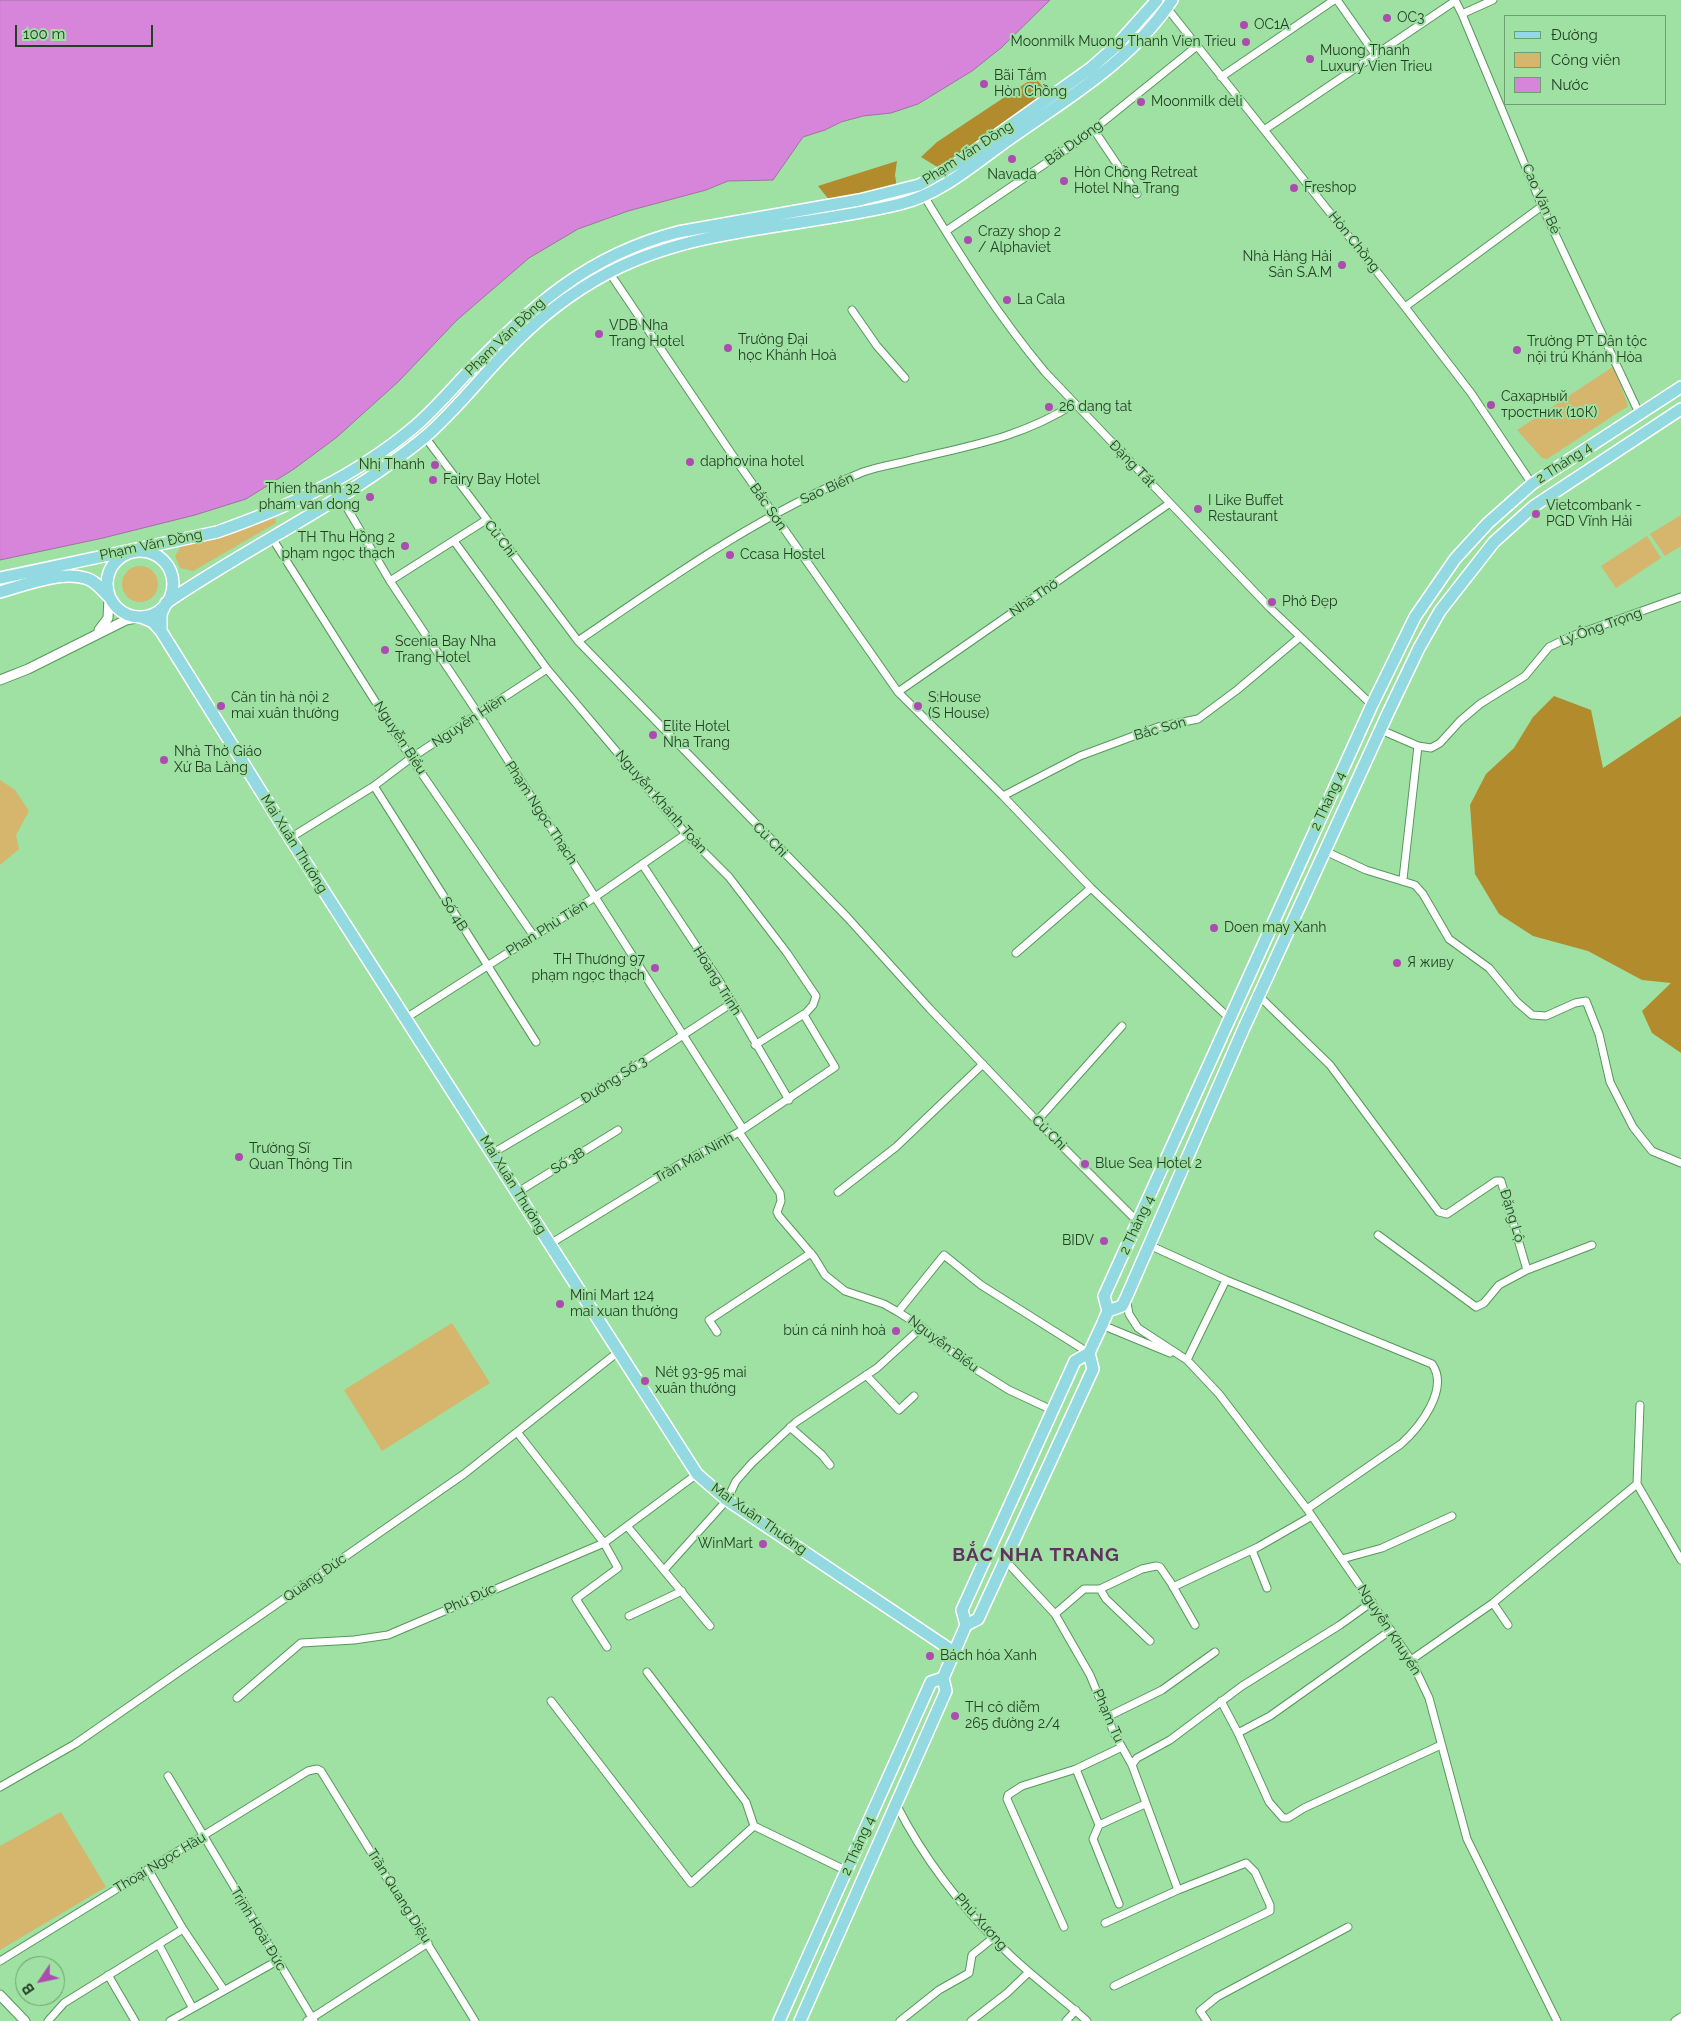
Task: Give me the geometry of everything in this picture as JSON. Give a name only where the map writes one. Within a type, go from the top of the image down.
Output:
[{"type":"main road","points":[[1157,0],[1169,4]]},
{"type":"main road","name":"Phạm Văn Đồng","points":[[166,603],[340,496],[425,437],[527,330],[548,311],[609,272],[678,245],[902,204],[1090,68],[1116,46],[1157,0]]},
{"type":"main road","name":"Phạm Văn Đồng","points":[[0,578],[217,532],[268,514],[331,483],[362,465],[415,426],[518,321],[558,288],[602,261],[654,238],[678,232],[858,200],[921,191],[965,172],[1098,76],[1134,45],[1169,4]]},
{"type":"main road","points":[[602,261],[609,272]]},
{"type":"main road","name":"2 Tháng 4","points":[[800,2021],[946,1691],[943,1678],[966,1625],[962,1610],[1054,1411],[1075,1361],[1089,1353],[1108,1312],[1104,1296],[1139,1223],[1229,1018],[1372,706],[1415,617],[1455,559],[1500,512],[1532,484],[1681,387]]},
{"type":"main road","name":"2 Tháng 4","points":[[1108,1312],[1122,1306],[1126,1298],[1243,1030],[1388,713],[1419,648],[1440,611],[1494,542],[1534,506],[1681,409]]},
{"type":"main road","points":[[415,426],[425,437]]},
{"type":"main road","points":[[1532,484],[1534,506]]},
{"type":"main road","points":[[161,631],[161,614],[166,603],[173,585],[168,566],[152,553],[133,551],[123,554],[110,568],[107,578],[109,597],[122,612],[141,617],[159,610],[166,603]]},
{"type":"main road","name":"Phạm Văn Đồng","points":[[0,592],[71,576],[86,578],[109,597]]},
{"type":"main road","name":"Mai Xuân Thưởng","points":[[141,617],[153,622],[161,631],[290,838],[697,1474],[727,1500],[954,1652]]},
{"type":"main road","points":[[1372,706],[1388,713]]},
{"type":"main road","points":[[1229,1018],[1243,1030]]},
{"type":"main road","name":"2 Tháng 4","points":[[966,1625],[978,1619],[1093,1369],[1089,1353]]},
{"type":"main road","name":"2 Tháng 4","points":[[779,2021],[931,1682],[943,1678]]},
{"type":"street","points":[[1221,76],[1336,0],[1375,54]]},
{"type":"street","points":[[1264,130],[1455,0]]},
{"type":"street","name":"Cao Văn Bé","points":[[1455,0],[1542,206],[1639,413]]},
{"type":"street","points":[[1462,14],[1494,0]]},
{"type":"street","name":"Hòn Chồng","points":[[1169,4],[1197,46],[1406,307],[1471,394],[1532,484]]},
{"type":"street","name":"Bãi Dương","points":[[946,231],[1094,130],[1197,46]]},
{"type":"street","points":[[1094,130],[1137,194]]},
{"type":"street","name":"Đặng Tất","points":[[921,191],[1017,336],[1074,404],[1300,637],[1372,706]]},
{"type":"street","points":[[1406,307],[1542,206]]},
{"type":"street","name":"Bắc Sơn","points":[[609,272],[775,516],[898,692],[1004,796],[1091,888],[1229,1018]]},
{"type":"street","points":[[852,310],[877,346],[905,378]]},
{"type":"street","name":"Sao Biển","points":[[578,641],[714,548],[775,516],[813,493],[865,472],[1005,438],[1050,420],[1074,404]]},
{"type":"street","name":"Củ Chi","points":[[425,437],[578,641],[847,917],[982,1064],[1139,1223]]},
{"type":"street","name":"Phạm Ngọc Thạch","points":[[340,496],[390,582],[479,715],[741,1131]]},
{"type":"street","name":"Nhà Thờ","points":[[898,692],[1170,503]]},
{"type":"street","points":[[390,582],[486,520]]},
{"type":"street","name":"Nguyễn Biểu","points":[[272,538],[411,758],[533,935]]},
{"type":"street","name":"Nguyễn Khánh Toàn","points":[[454,541],[547,669],[686,834],[729,877],[813,989],[815,1001],[804,1014]]},
{"type":"street","points":[[93,636],[104,626],[108,618],[109,597]]},
{"type":"street","name":"Lý Ông Trọng","points":[[1418,746],[1431,748],[1440,743],[1460,721],[1480,704],[1525,676],[1539,656],[1556,643],[1681,597]]},
{"type":"street","points":[[0,680],[35,666],[126,620],[141,617]]},
{"type":"street","name":"Bắc Sơn","points":[[1004,796],[1080,756],[1158,727],[1198,719],[1237,690],[1300,637]]},
{"type":"street","name":"Nguyễn Hiền","points":[[290,838],[374,786],[411,758],[547,669]]},
{"type":"street","points":[[1381,730],[1418,746],[1403,880]]},
{"type":"street","name":"Số 4B","points":[[374,786],[536,1042]]},
{"type":"street","name":"Phan Phù Tiên","points":[[406,1018],[595,897],[686,834]]},
{"type":"street","points":[[1325,852],[1366,870],[1415,885],[1423,894],[1449,939],[1489,968],[1528,1012],[1539,1016],[1546,1016],[1575,1002],[1586,1001],[1599,1034],[1610,1082],[1632,1127],[1652,1151],[1681,1164]]},
{"type":"street","name":"Hoàng Trinh","points":[[642,864],[732,1003],[789,1100]]},
{"type":"street","points":[[1016,952],[1091,888]]},
{"type":"street","name":"Đặng Lộ","points":[[1259,996],[1330,1065],[1439,1212],[1447,1214],[1496,1181],[1501,1181],[1527,1270]]},
{"type":"street","name":"Đường Số 3","points":[[493,1153],[596,1092],[732,1003]]},
{"type":"street","points":[[755,1045],[804,1014]]},
{"type":"street","name":"Trần Mai Ninh","points":[[550,1244],[680,1164],[741,1131],[836,1067],[804,1014]]},
{"type":"street","points":[[1037,1121],[1122,1026]]},
{"type":"street","points":[[838,1192],[896,1147],[982,1064]]},
{"type":"street","name":"Số 3B","points":[[518,1192],[618,1130]]},
{"type":"street","name":"Nguyễn Biểu","points":[[741,1131],[780,1193],[781,1201],[777,1212],[779,1216],[812,1253],[825,1275],[845,1291],[884,1304],[922,1326],[955,1355],[983,1374],[1054,1411]]},
{"type":"street","points":[[1378,1236],[1476,1307],[1484,1303],[1499,1285],[1527,1270],[1592,1245]]},
{"type":"street","points":[[1149,1245],[1226,1280],[1432,1364],[1437,1370],[1438,1385],[1422,1423],[1414,1432],[1401,1444],[1307,1509]]},
{"type":"street","points":[[717,1332],[709,1320],[812,1253]]},
{"type":"street","points":[[898,1312],[944,1255],[981,1285],[1089,1353]]},
{"type":"street","points":[[1187,1360],[1226,1280]]},
{"type":"street","name":"Nguyễn Khuyến","points":[[1126,1298],[1129,1314],[1138,1328],[1187,1360],[1219,1394],[1307,1509],[1412,1660],[1429,1698],[1467,1839],[1557,2021]]},
{"type":"street","name":"Nguyễn Khuyến","points":[[1102,1325],[1187,1360]]},
{"type":"street","points":[[664,1570],[727,1500],[736,1481],[790,1427],[866,1374],[922,1326]]},
{"type":"street","name":"Quảng Đức","points":[[0,1787],[75,1744],[464,1474],[618,1352]]},
{"type":"street","points":[[866,1374],[899,1410],[914,1396]]},
{"type":"street","points":[[1640,1405],[1637,1436],[1637,1484],[1681,1560]]},
{"type":"street","points":[[790,1427],[830,1465]]},
{"type":"street","points":[[517,1432],[604,1543],[618,1568],[576,1599],[607,1647]]},
{"type":"street","name":"Phú Đức","points":[[237,1698],[283,1656],[302,1643],[354,1640],[388,1635],[604,1543],[697,1474]]},
{"type":"street","points":[[1412,1660],[1493,1603],[1637,1484]]},
{"type":"street","points":[[1173,1587],[1252,1550],[1312,1516]]},
{"type":"street","points":[[1342,1559],[1382,1548],[1452,1516]]},
{"type":"street","points":[[627,1526],[710,1626]]},
{"type":"street","points":[[1252,1550],[1267,1588]]},
{"type":"street","name":"Phạm Tu","points":[[1006,1560],[1055,1614],[1090,1675],[1122,1747],[1132,1764],[1145,1804],[1178,1890]]},
{"type":"street","points":[[1055,1614],[1084,1589],[1100,1589],[1142,1569],[1156,1566],[1160,1567],[1195,1625]]},
{"type":"street","points":[[1100,1589],[1106,1599],[1150,1641]]},
{"type":"street","points":[[629,1616],[682,1591]]},
{"type":"street","points":[[1132,1764],[1138,1758],[1170,1740],[1221,1701],[1276,1664],[1340,1626],[1372,1602]]},
{"type":"street","points":[[1493,1603],[1508,1625]]},
{"type":"street","points":[[1238,1733],[1270,1716],[1391,1630]]},
{"type":"street","points":[[1109,1716],[1162,1690],[1215,1652]]},
{"type":"street","points":[[647,1672],[746,1802],[754,1826],[847,1871]]},
{"type":"street","points":[[551,1701],[691,1883],[754,1826]]},
{"type":"street","points":[[1221,1701],[1238,1733],[1265,1793],[1277,1814],[1283,1818],[1441,1745]]},
{"type":"street","points":[[1064,1927],[1007,1799],[1011,1792],[1022,1786],[1076,1768],[1122,1747]]},
{"type":"street","name":"Thoại Ngọc Hầu","points":[[0,1961],[308,1771],[316,1768],[321,1771]]},
{"type":"street","points":[[1076,1768],[1099,1825]]},
{"type":"street","name":"Trần Quang Diệu","points":[[321,1771],[475,2021]]},
{"type":"street","name":"Trịnh Hoài Đức","points":[[168,1776],[311,2020]]},
{"type":"street","name":"Phú Xương","points":[[896,1804],[913,1837],[930,1862],[993,1938],[1029,1972],[1087,2021]]},
{"type":"street","points":[[1119,1904],[1093,1839],[1099,1825],[1145,1804]]},
{"type":"street","points":[[1105,1924],[1178,1890],[1246,1862],[1255,1872],[1270,1905],[1270,1911],[1114,1986]]},
{"type":"street","points":[[148,1869],[183,1930],[224,1990]]},
{"type":"street","points":[[1207,2021],[1200,2011],[1217,1997],[1348,1927]]},
{"type":"street","points":[[48,2021],[64,2003],[183,1930]]},
{"type":"street","points":[[900,2021],[939,1990],[969,1973],[972,1955],[993,1938]]},
{"type":"street","points":[[311,2020],[428,1943]]},
{"type":"street","points":[[158,1945],[192,2007]]},
{"type":"street","points":[[170,2021],[192,2007],[278,1961]]},
{"type":"street","points":[[971,2021],[1007,1993],[1029,1972]]},
{"type":"street","points":[[108,1976],[135,2021]]},
{"type":"street","points":[[0,1995],[25,2021]]},
{"type":"street","points":[[1066,2021],[1076,2010]]},
{"type":"street","points":[[1675,2021],[1681,2017]]},
{"type":"green space","points":[[1614,366],[1628,406],[1547,459],[1542,458],[1517,430]]},
{"type":"green space","points":[[1681,515],[1681,546],[1665,556],[1650,534]]},
{"type":"green space","points":[[275,518],[276,523],[193,571],[180,568],[175,556],[181,546],[236,532]]},
{"type":"green space","points":[[1647,536],[1661,558],[1616,588],[1601,566]]},
{"type":"green space","points":[[140,566],[147,567],[153,571],[157,577],[157,591],[153,597],[147,601],[140,602],[133,601],[127,597],[123,591],[122,584],[123,577],[127,571],[133,567]]},
{"type":"green space","points":[[0,780],[15,790],[29,811],[16,835],[19,849],[0,865]]},
{"type":"green space","points":[[452,1323],[490,1383],[382,1451],[344,1390]]},
{"type":"green space","points":[[61,1812],[106,1887],[0,1950],[0,1846]]},
{"type":"shaded area","points":[[1035,77],[1048,94],[939,168],[921,157],[937,142]]},
{"type":"shaded area","points":[[897,161],[895,175],[897,188],[830,201],[818,186]]},
{"type":"shaded area","points":[[1554,696],[1591,710],[1603,768],[1681,716],[1681,1053],[1652,1033],[1642,1011],[1671,983],[1642,980],[1588,951],[1533,936],[1499,914],[1475,874],[1470,805],[1486,774],[1514,748],[1533,717]]},
{"type":"water","points":[[0,0],[1050,0],[1001,48],[972,71],[918,104],[891,113],[863,116],[841,122],[825,130],[803,137],[773,180],[728,181],[706,190],[628,211],[578,229],[529,258],[457,320],[399,381],[337,437],[294,469],[246,499],[195,515],[103,538],[0,560]]},
{"type":"place","name":"OC3","points":[[1387,18]]},
{"type":"place","name":"OC1A","points":[[1244,25]]},
{"type":"place","name":"Moonmilk Muong Thanh Vien Trieu","points":[[1246,42]]},
{"type":"place","name":"Muong Thanh Luxury Vien Trieu","points":[[1310,59]]},
{"type":"place","name":"Bãi Tắm Hòn Chồng","points":[[984,84]]},
{"type":"place","name":"Moonmilk deli","points":[[1141,102]]},
{"type":"place","name":"Navada","points":[[1012,159]]},
{"type":"place","name":"Hòn Chồng Retreat Hotel Nha Trang","points":[[1064,181]]},
{"type":"place","name":"Freshop","points":[[1294,188]]},
{"type":"place","name":"Crazy shop 2 / Alphaviet","points":[[968,240]]},
{"type":"place","name":"Nhà Hàng Hải Sản S.A.M","points":[[1342,265]]},
{"type":"place","name":"La Cala","points":[[1007,300]]},
{"type":"place","name":"VDB Nha Trang Hotel","points":[[599,334]]},
{"type":"place","name":"Trường Đại học Khánh Hoà","points":[[728,348]]},
{"type":"place","name":"Trường PT Dân tộc nội trú Khánh Hòa","points":[[1517,350]]},
{"type":"place","name":"Сахарный тростник (10К)","points":[[1491,405]]},
{"type":"place","name":"26 dang tat","points":[[1049,407]]},
{"type":"place","name":"daphovina hotel","points":[[690,462]]},
{"type":"place","name":"Nhị Thanh","points":[[435,465]]},
{"type":"place","name":"Fairy Bay Hotel","points":[[433,480]]},
{"type":"place","name":"Thien thanh 32 pham van dong","points":[[370,497]]},
{"type":"place","name":"I Like Buffet Restaurant","points":[[1198,509]]},
{"type":"place","name":"Vietcombank - PGD Vĩnh Hải","points":[[1536,514]]},
{"type":"place","name":"TH Thu Hồng 2 phạm ngọc thạch","points":[[405,546]]},
{"type":"place","name":"Ccasa Hostel","points":[[730,555]]},
{"type":"place","name":"Phở Đẹp","points":[[1272,602]]},
{"type":"place","name":"Scenia Bay Nha Trang Hotel","points":[[385,650]]},
{"type":"place","name":"Căn tin hà nội 2 mai xuân thưởng","points":[[221,706]]},
{"type":"place","name":"S:House (S House)","points":[[918,706]]},
{"type":"place","name":"Elite Hotel Nha Trang","points":[[653,735]]},
{"type":"place","name":"Nhà Thờ Giáo Xứ Ba Làng","points":[[164,760]]},
{"type":"place","name":"Doen may Xanh","points":[[1214,928]]},
{"type":"place","name":"Я живу","points":[[1397,963]]},
{"type":"place","name":"TH Thương 97 phạm ngọc thạch","points":[[655,968]]},
{"type":"place","name":"Trường Sĩ Quan Thông Tin","points":[[239,1157]]},
{"type":"place","name":"Blue Sea Hotel 2","points":[[1085,1164]]},
{"type":"place","name":"BIDV","points":[[1104,1241]]},
{"type":"place","name":"Mini Mart 124 mai xuan thưởng","points":[[560,1304]]},
{"type":"place","name":"bún cá ninh hoà","points":[[896,1331]]},
{"type":"place","name":"Nét 93-95 mai xuân thưởng","points":[[645,1381]]},
{"type":"place","name":"WinMart","points":[[763,1544]]},
{"type":"place","name":"Bách hóa Xanh","points":[[930,1656]]},
{"type":"place","name":"TH cô diễm 265 đường 2/4","points":[[955,1716]]},
{"type":"district","name":"BẮC NHA TRANG","points":[[1036,1555]]}]
